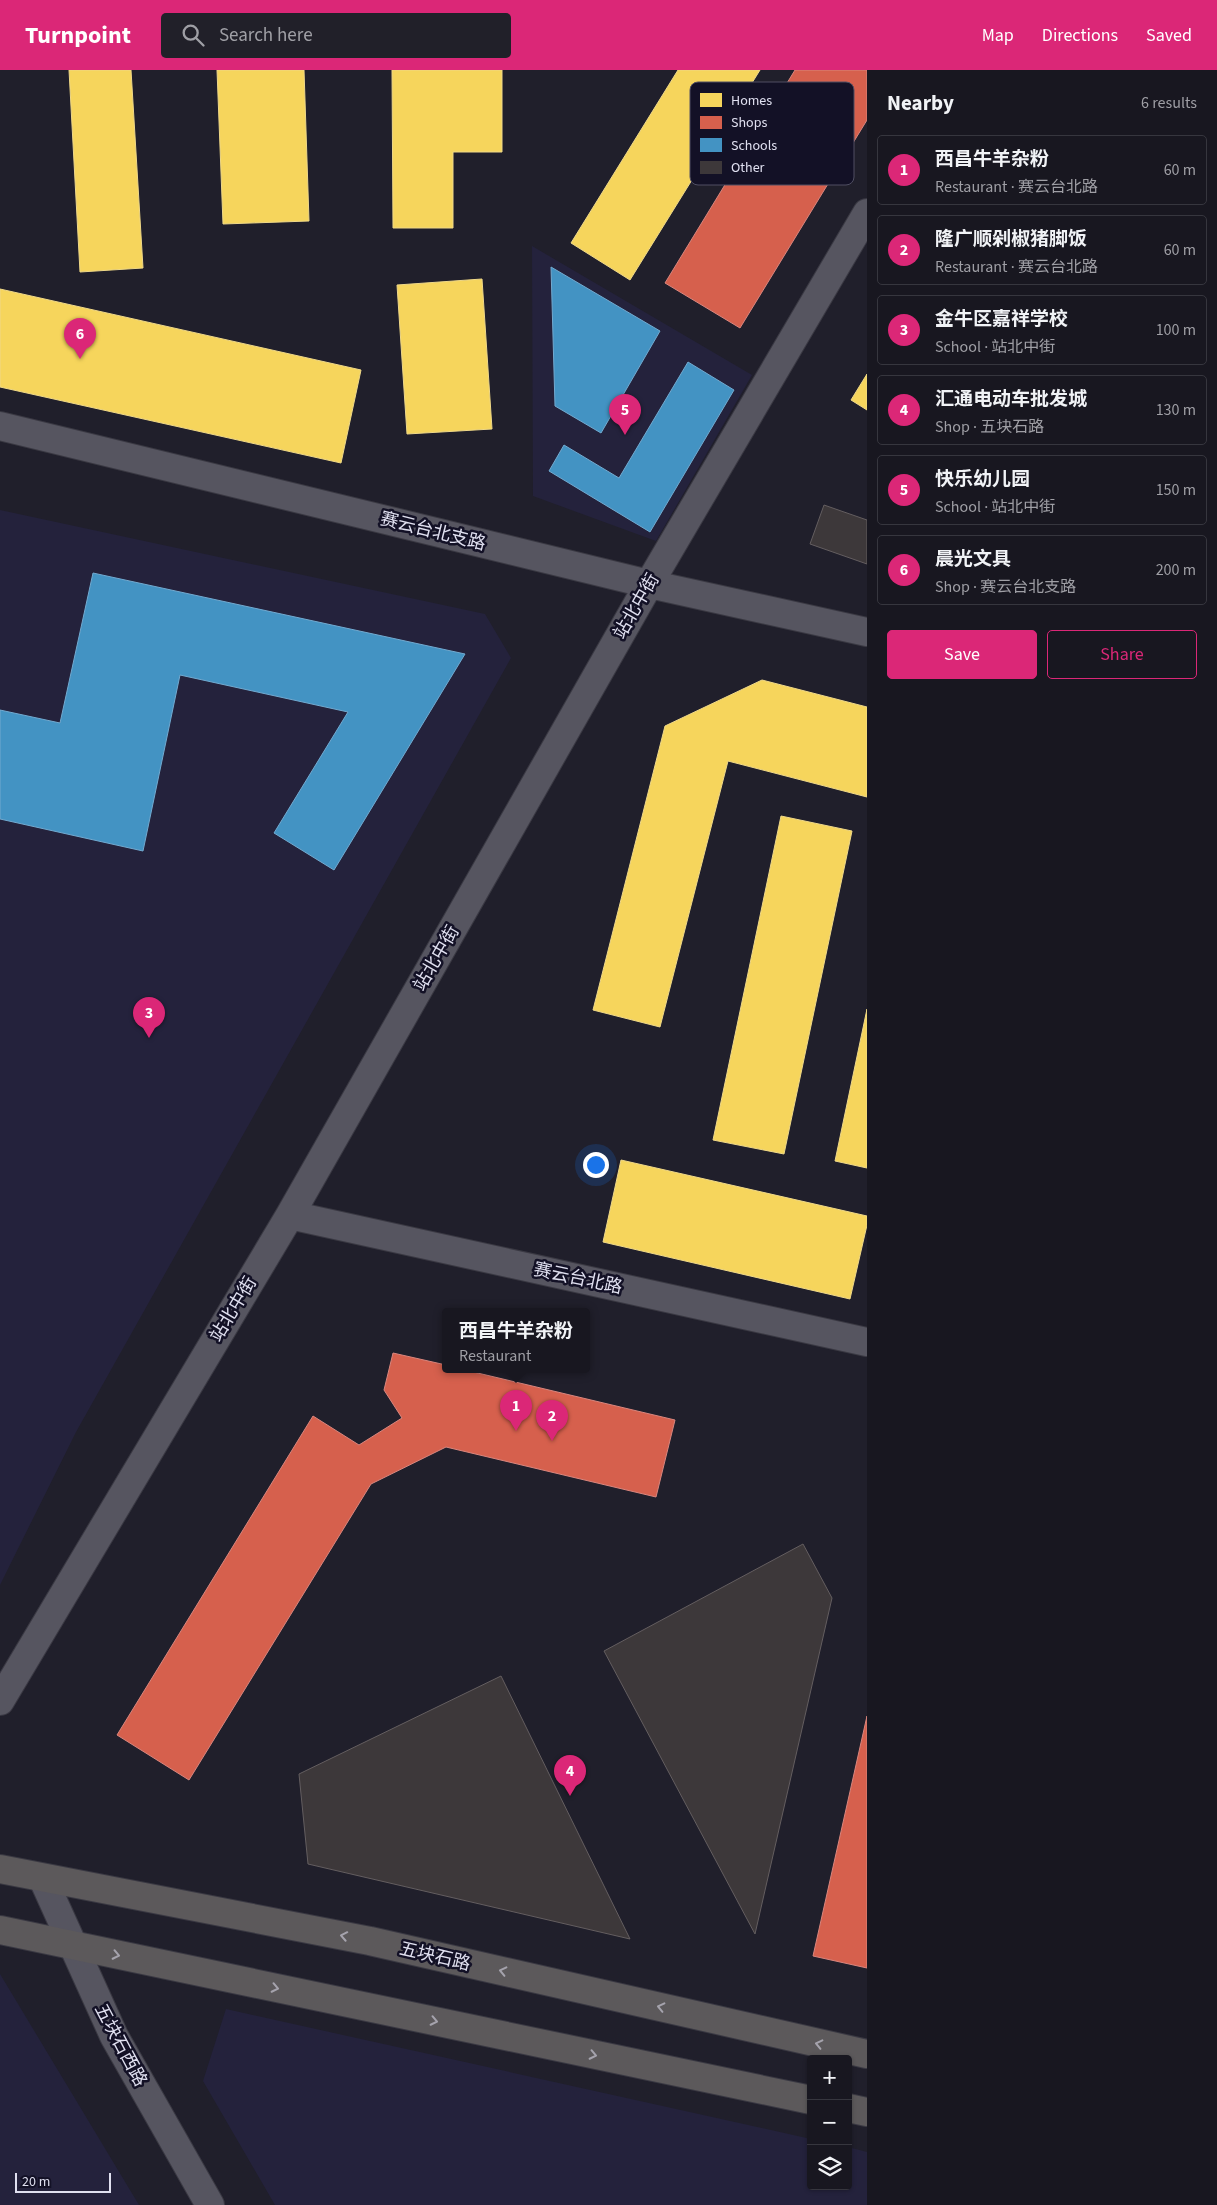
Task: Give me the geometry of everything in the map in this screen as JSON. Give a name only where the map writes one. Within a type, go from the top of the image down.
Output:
[{"type":"main road","name":"五块石路","points":[[0,1869],[370,1941],[867,2054]]},
{"type":"main road","points":[[0,1930],[807,2099]]},
{"type":"main road","points":[[852,2109],[867,2112]]},
{"type":"street","name":"站北中街","points":[[0,1701],[290,1215],[649,584],[867,213]]},
{"type":"street","name":"赛云台北支路","points":[[0,426],[649,584],[867,632]]},
{"type":"street","name":"赛云台北路","points":[[290,1215],[867,1342]]},
{"type":"street","name":"五块石西路","points":[[43,1878],[114,2036],[210,2205]]},
{"type":"shaded area","points":[[532,246],[752,375],[656,541],[533,496]]},
{"type":"shaded area","points":[[0,510],[485,614],[511,658],[76,1432],[0,1585]]},
{"type":"shaded area","points":[[0,1974],[139,2205],[0,2205]]},
{"type":"shaded area","points":[[226,2009],[807,2138],[807,2190],[852,2190],[852,2148],[867,2152],[867,2205],[275,2205],[203,2081]]},
{"type":"building: Homes","points":[[69,70],[131,70],[143,268],[80,272]]},
{"type":"building: Homes","points":[[217,70],[304,70],[309,221],[223,224]]},
{"type":"building: Homes","points":[[392,70],[502,70],[502,152],[453,152],[453,228],[393,228]]},
{"type":"building: Homes","points":[[678,70],[760,70],[753,82],[690,82],[690,183],[630,280],[571,243]]},
{"type":"building: Homes","points":[[482,279],[492,429],[407,434],[397,285]]},
{"type":"building: Homes","points":[[0,289],[361,370],[341,463],[0,387]]},
{"type":"building: Homes","points":[[867,374],[867,410],[851,400]]},
{"type":"building: Homes","points":[[762,680],[867,707],[867,797],[728,761],[660,1027],[593,1010],[665,726]]},
{"type":"building: Homes","points":[[781,816],[852,831],[784,1154],[713,1140]]},
{"type":"building: Homes","points":[[867,1009],[867,1168],[835,1161]]},
{"type":"building: Homes","points":[[621,1160],[867,1216],[867,1225],[850,1299],[603,1242]]},
{"type":"building: Shops","points":[[795,70],[867,70],[867,120],[854,141],[854,82],[788,82]]},
{"type":"building: Shops","points":[[725,185],[827,185],[740,328],[665,283]]},
{"type":"building: Shops","points":[[393,1353],[442,1364],[442,1373],[478,1373],[675,1420],[656,1497],[446,1447],[371,1484],[189,1780],[117,1735],[313,1416],[359,1445],[402,1418],[384,1390]]},
{"type":"building: Shops","points":[[867,1716],[867,1968],[813,1956]]},
{"type":"building: Schools","points":[[551,267],[660,331],[601,433],[555,406]]},
{"type":"building: Schools","points":[[688,362],[734,390],[650,532],[549,471],[564,445],[619,478]]},
{"type":"building: Schools","points":[[93,573],[465,654],[334,870],[274,833],[348,712],[180,675],[143,851],[0,819],[0,710],[60,723]]},
{"type":"building: Other","points":[[824,505],[867,520],[867,564],[810,544]]},
{"type":"building: Other","points":[[803,1544],[832,1598],[755,1934],[604,1651]]},
{"type":"building: Other","points":[[501,1676],[630,1939],[308,1864],[299,1774]]},
{"type":"place","name":"晨光文具","points":[[80,359]]},
{"type":"place","name":"快乐幼儿园","points":[[625,435]]},
{"type":"place","name":"金牛区嘉祥学校","points":[[149,1038]]},
{"type":"place","name":"西昌牛羊杂粉","points":[[516,1431]]},
{"type":"place","name":"隆广顺剁椒猪脚饭","points":[[552,1441]]},
{"type":"place","name":"汇通电动车批发城","points":[[570,1796]]}]
